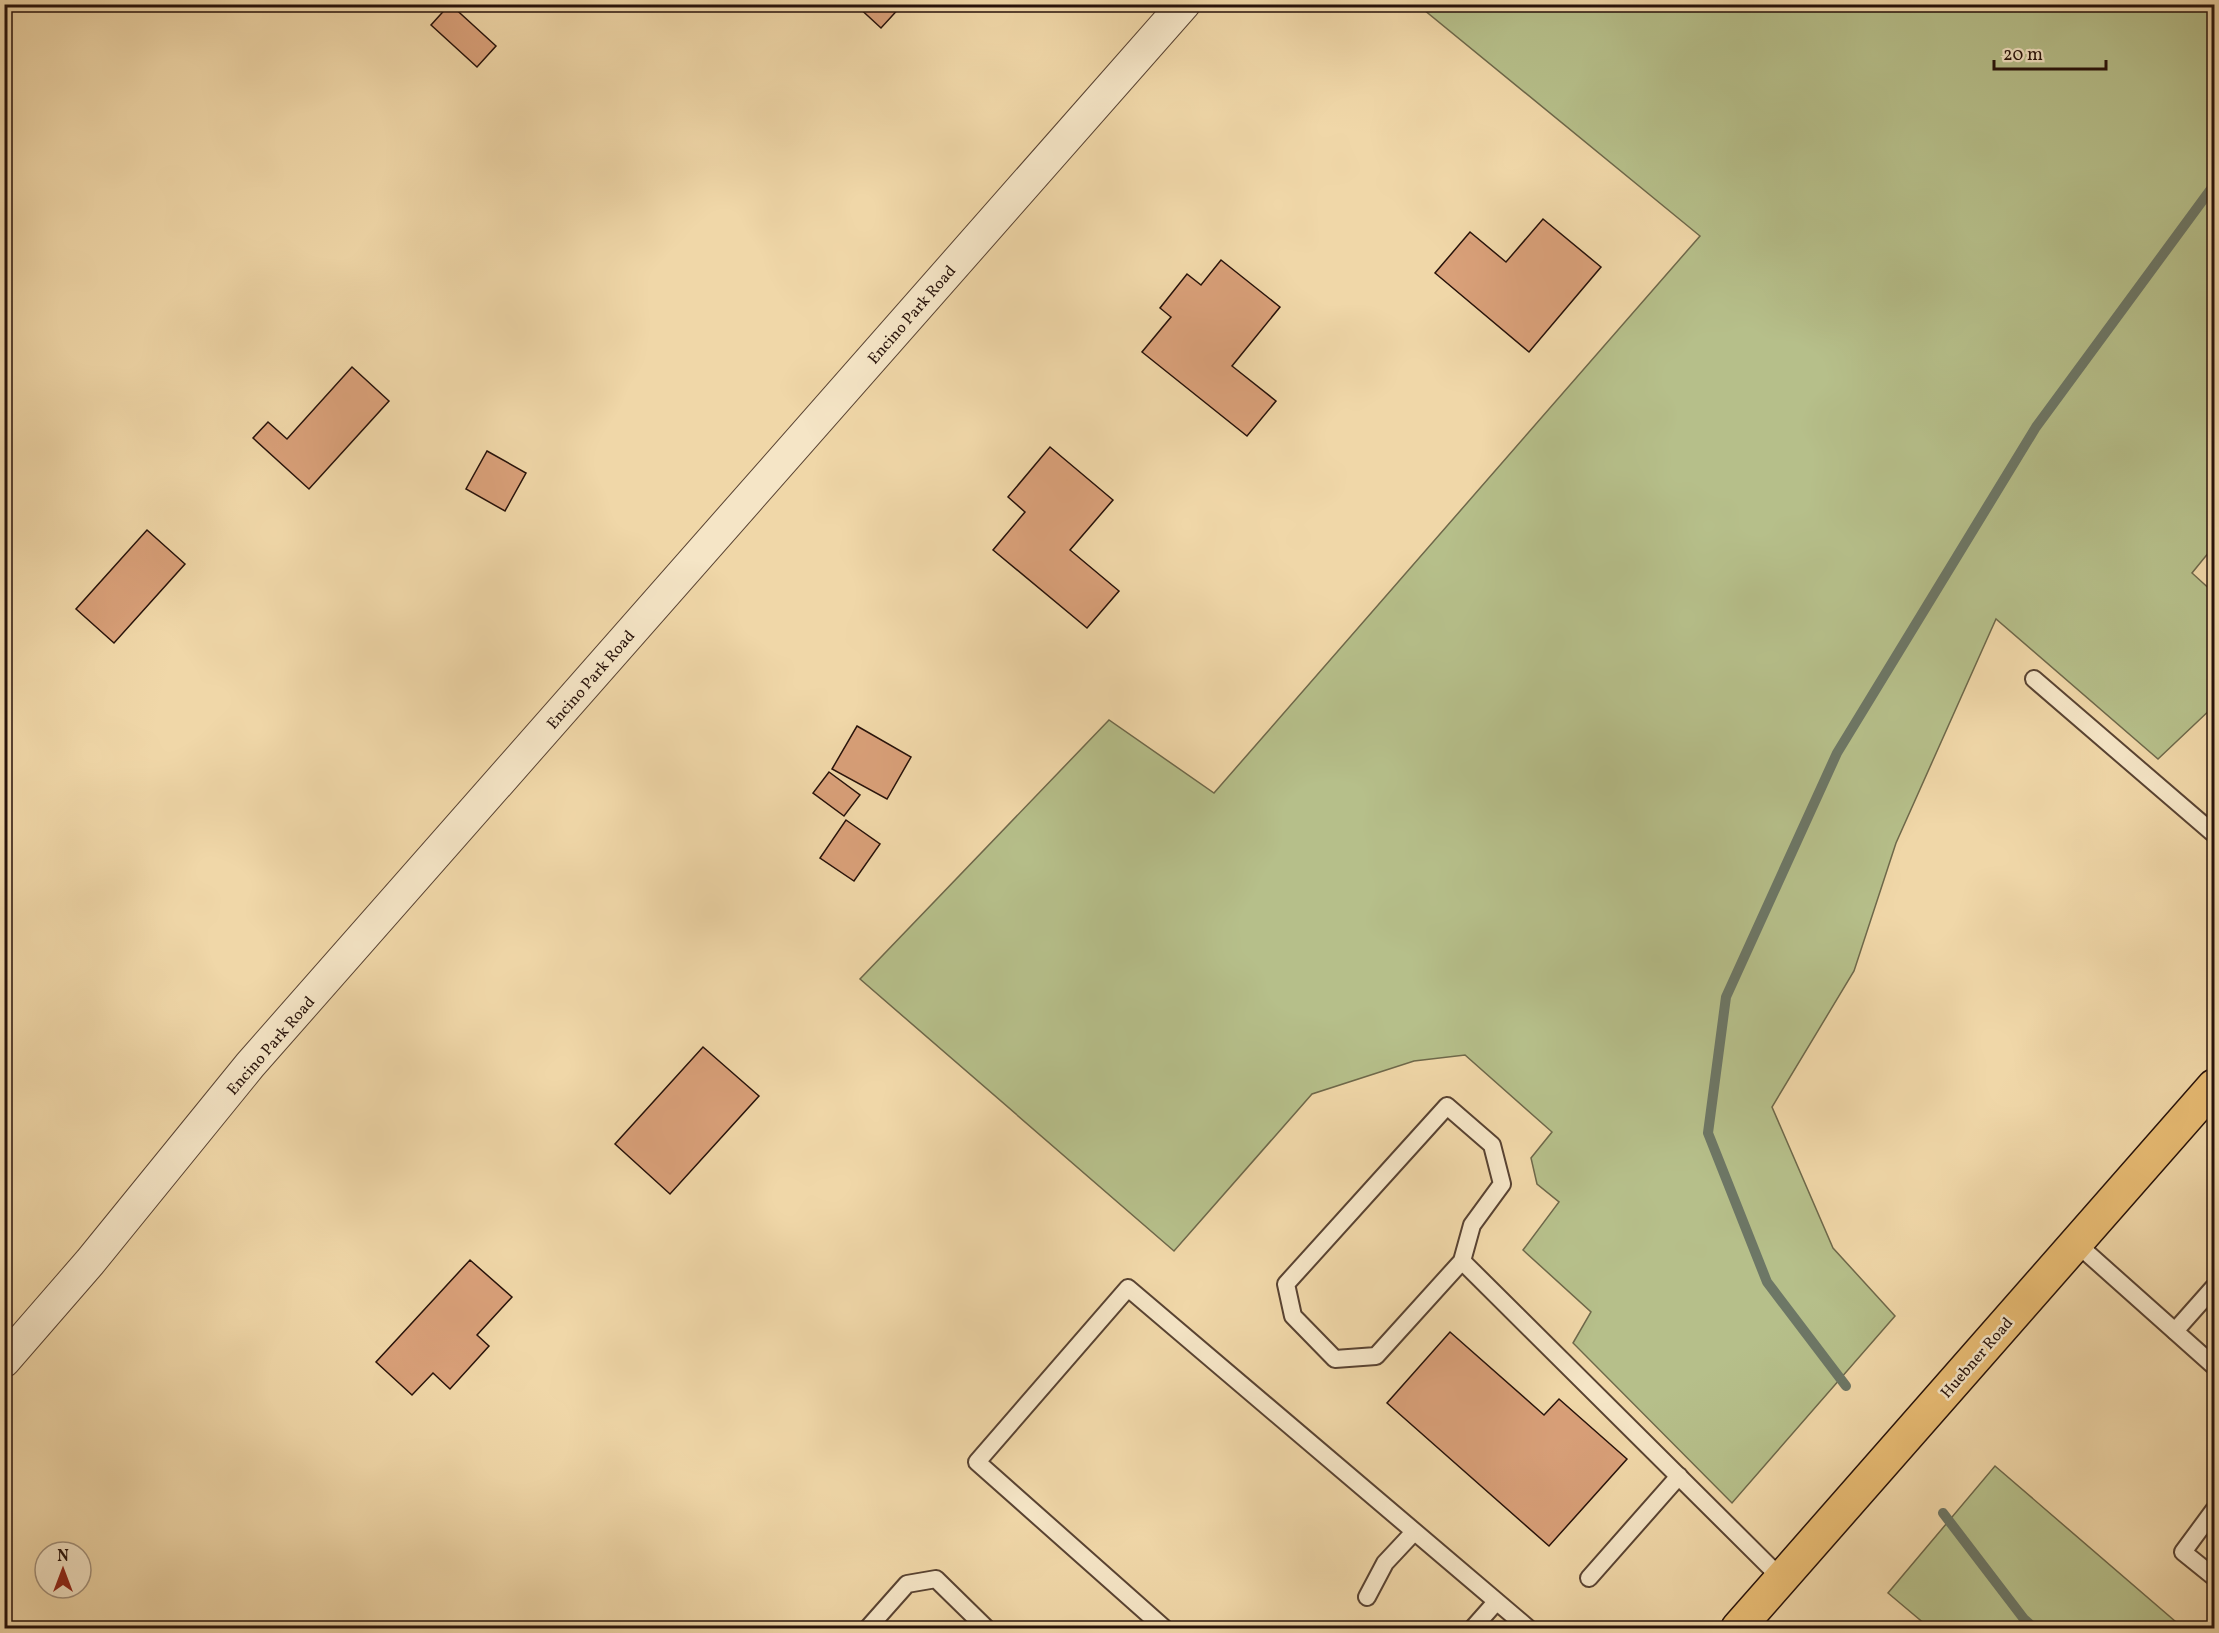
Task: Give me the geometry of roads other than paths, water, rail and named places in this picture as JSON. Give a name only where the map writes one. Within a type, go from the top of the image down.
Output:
[{"type":"main road","name":"Huebner Road","points":[[1738,1629],[2214,1086]]},
{"type":"street","name":"Encino Park Road","points":[[4,1361],[90,1262],[250,1065],[1184,4]]},
{"type":"lane","points":[[2034,680],[2214,834]]},
{"type":"lane","points":[[1447,1106],[1492,1145],[1502,1184],[1472,1225],[1462,1261],[1376,1356],[1335,1359],[1293,1316],[1286,1284],[1447,1106]]},
{"type":"lane","points":[[2076,1243],[2214,1366]]},
{"type":"lane","points":[[1462,1261],[1782,1579]]},
{"type":"lane","points":[[2175,1331],[2214,1287]]},
{"type":"lane","points":[[1164,1629],[977,1462],[1128,1288],[1528,1629]]},
{"type":"lane","points":[[1589,1578],[1679,1476]]},
{"type":"lane","points":[[2214,1510],[2183,1552],[2214,1577]]},
{"type":"lane","points":[[1367,1597],[1385,1563],[1414,1532]]},
{"type":"lane","points":[[868,1629],[907,1584],[936,1579],[986,1629]]},
{"type":"lane","points":[[1473,1629],[1496,1602]]},
{"type":"waterway","points":[[1846,1386],[1767,1282],[1708,1133],[1726,997],[1837,753],[2036,427],[2214,185]]},
{"type":"waterway","points":[[1943,1513],[2024,1619],[2034,1628]]}]
